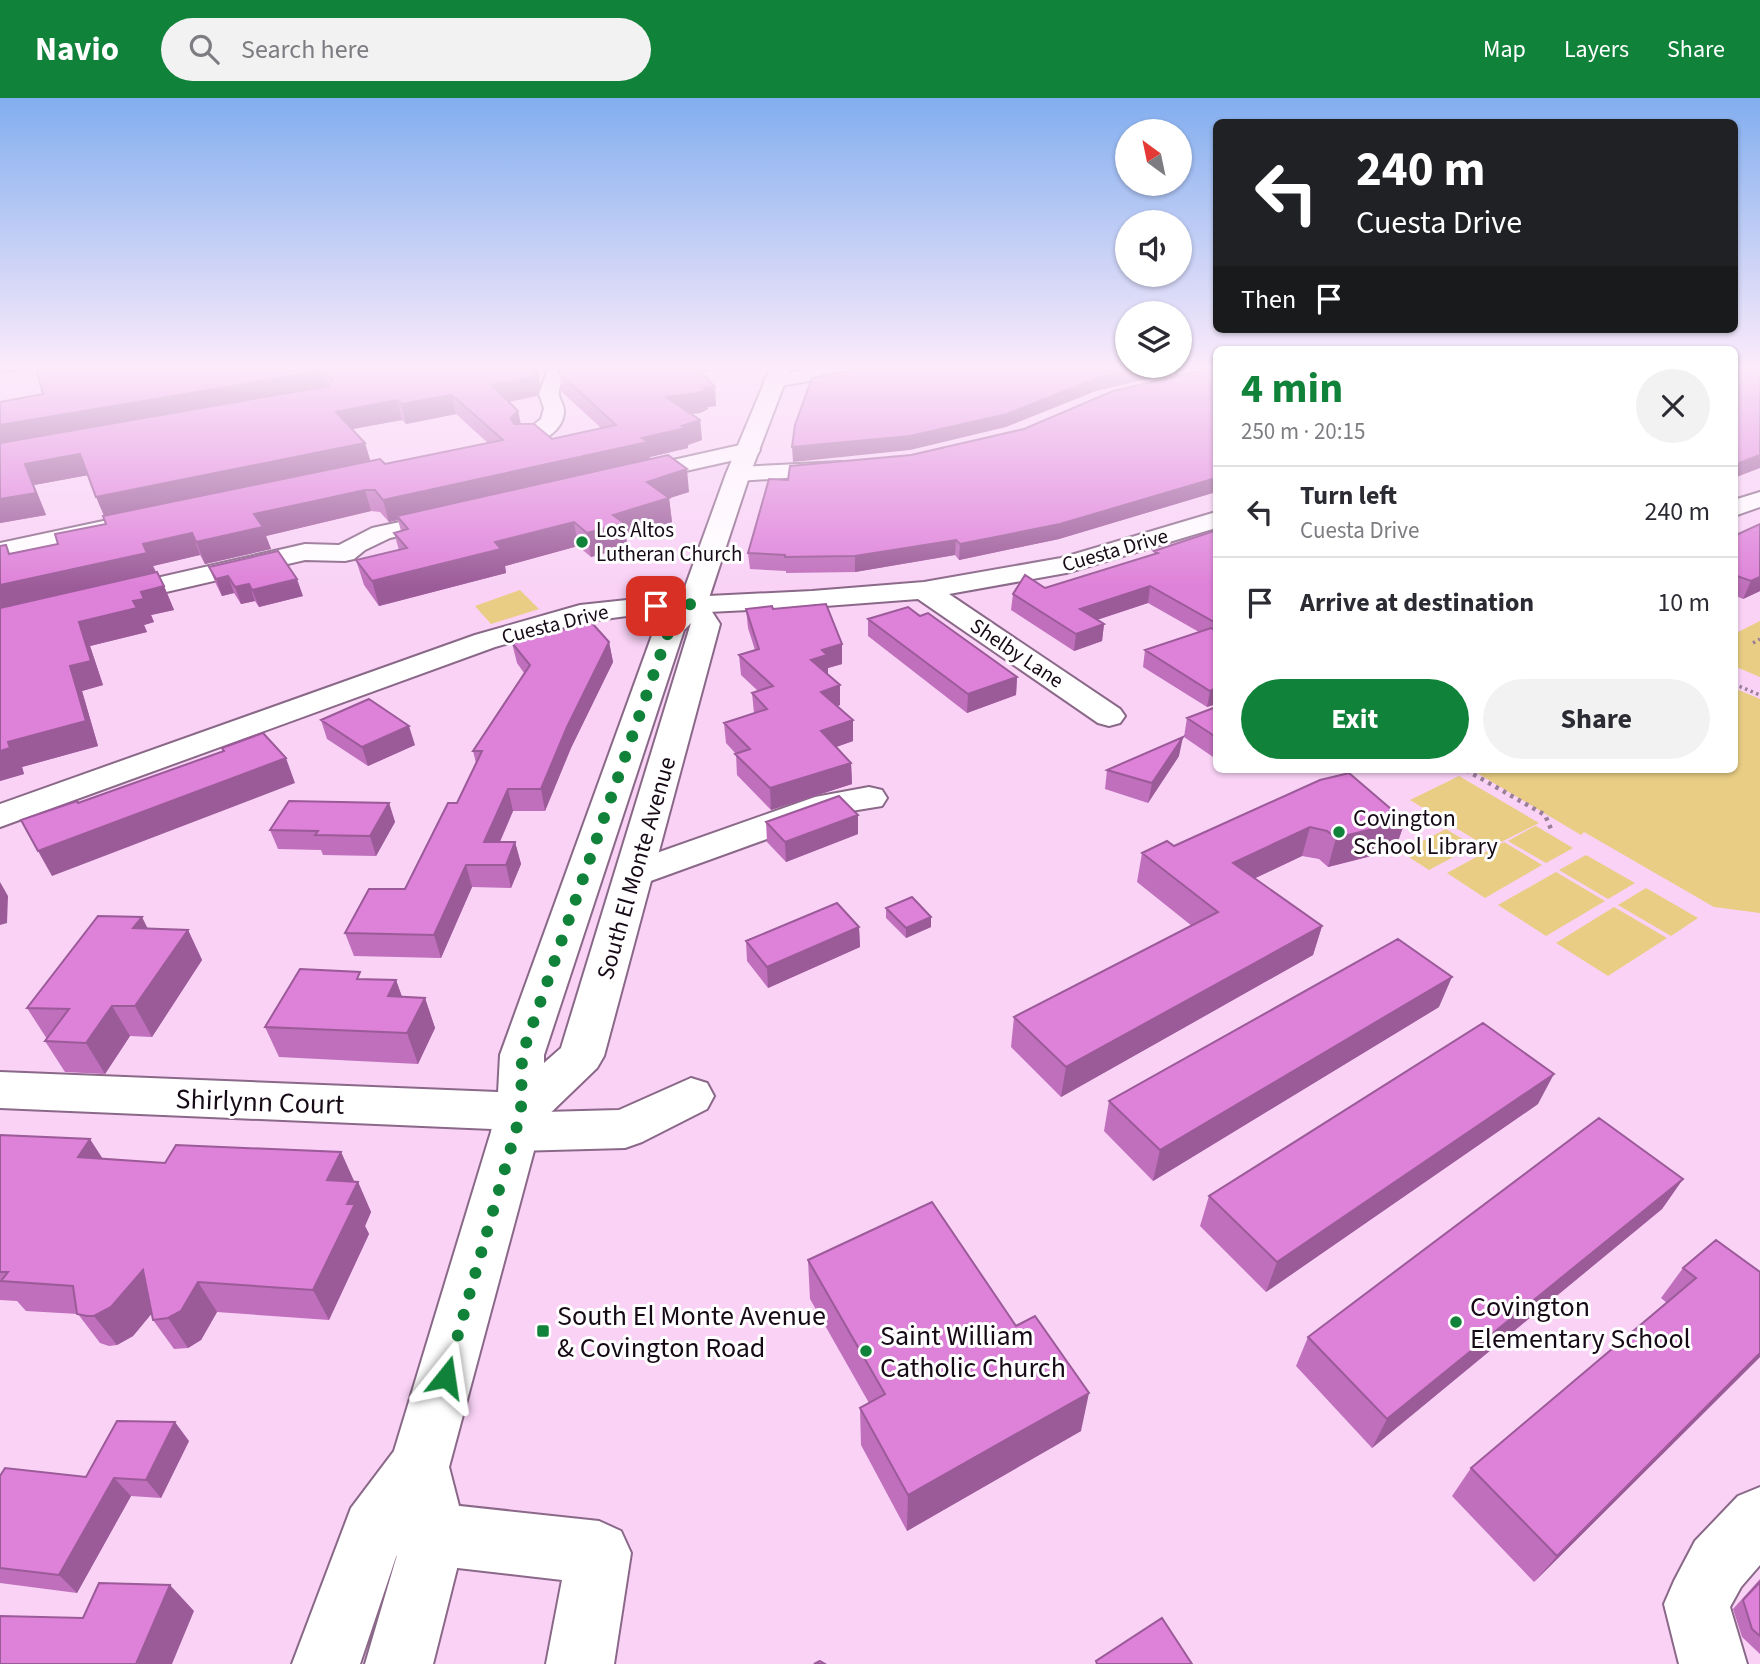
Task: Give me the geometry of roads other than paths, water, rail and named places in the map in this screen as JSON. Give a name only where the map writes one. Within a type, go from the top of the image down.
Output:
[{"type":"street","name":"South El Monte Avenue","points":[[326,1664],[373,1530],[419,1467],[518,1122],[522,1055],[670,627],[693,604],[752,442]]},
{"type":"street","points":[[611,481],[744,462],[862,467]]},
{"type":"street","points":[[1738,507],[1760,499]]},
{"type":"street","points":[[93,601],[306,552],[345,554],[355,543],[374,536],[480,512]]},
{"type":"street","name":"Cuesta Drive","points":[[0,816],[152,745],[359,687],[485,641],[580,614],[693,604],[812,599],[924,590],[1066,565],[1213,521]]},
{"type":"street","points":[[0,551],[134,523]]},
{"type":"street","name":"Shelby Lane","points":[[924,590],[1109,716]]},
{"type":"street","name":"South El Monte Avenue","points":[[518,1122],[581,1056],[706,625],[693,604]]},
{"type":"street","points":[[325,671],[359,687]]},
{"type":"street","points":[[634,875],[828,805],[869,798]]},
{"type":"street","name":"Shirlynn Court","points":[[0,1090],[625,1129],[691,1096]]},
{"type":"street","name":"South El Monte Avenue","points":[[399,1664],[435,1533],[419,1467]]},
{"type":"street","points":[[1713,1664],[1697,1604],[1718,1564],[1760,1518]]},
{"type":"street","points":[[373,1530],[435,1533],[599,1553],[580,1664]]},
{"type":"place","name":"Los Altos Lutheran Church","points":[[582,542]]},
{"type":"place","name":"Covington School Library","points":[[1339,832]]},
{"type":"place","name":"Covington Elementary School","points":[[1456,1322]]},
{"type":"place","name":"South El Monte Avenue & Covington Road","points":[[543,1331]]},
{"type":"place","name":"Saint William Catholic Church","points":[[866,1351]]}]
